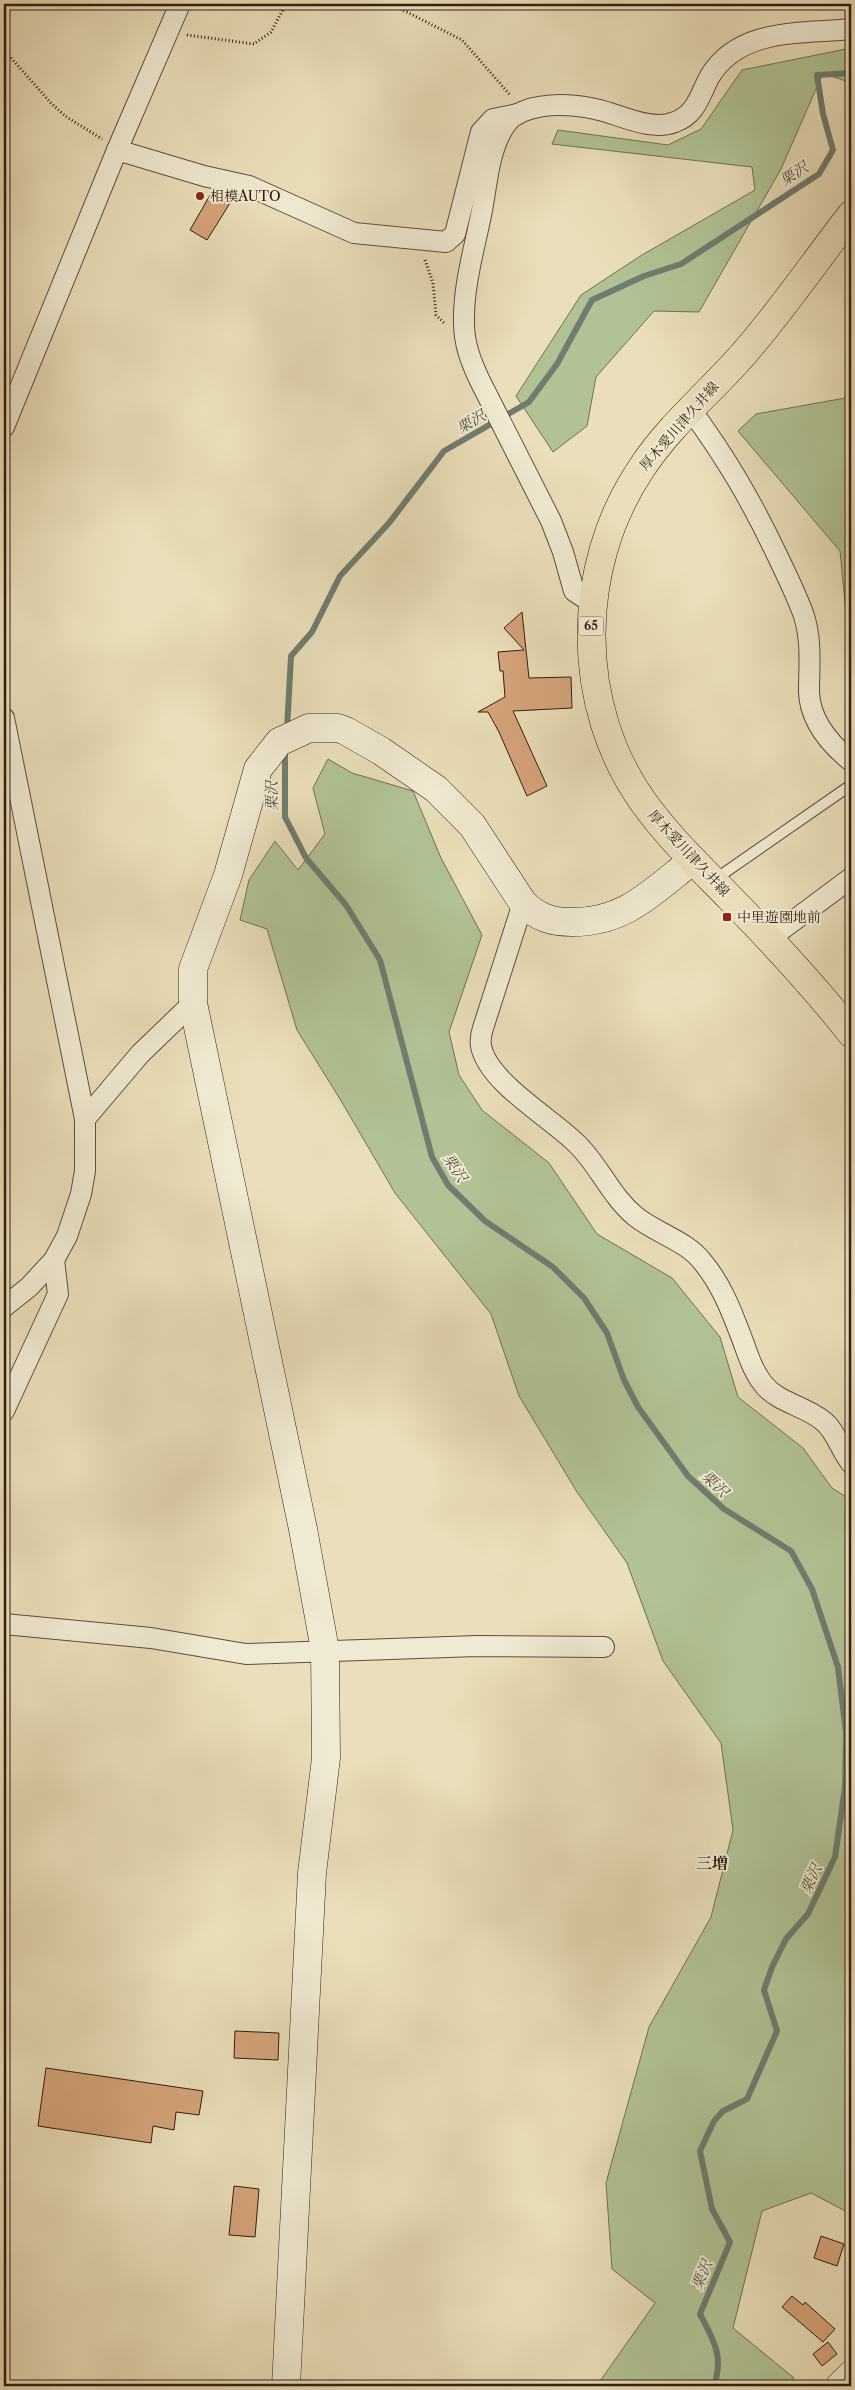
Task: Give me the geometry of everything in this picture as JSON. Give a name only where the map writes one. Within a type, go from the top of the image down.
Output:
[{"type":"main road","name":"厚木愛川津久井線","points":[[851,216],[748,350],[691,410],[642,466],[618,507],[601,558],[592,603],[594,666],[602,712],[625,771],[642,800],[693,860],[769,939],[851,1033]]},
{"type":"street","points":[[4,427],[118,149],[180,4]]},
{"type":"street","points":[[118,149],[204,176],[249,186],[348,232],[446,242],[455,234],[481,132],[493,119],[558,104],[595,109],[653,125],[670,124],[690,114],[711,74],[742,46],[767,36],[851,28]]},
{"type":"street","points":[[520,112],[510,120],[500,135],[490,170],[464,306],[465,338],[472,364],[551,521],[563,552],[574,592],[592,603]]},
{"type":"street","points":[[691,410],[739,479],[789,581],[808,632],[810,653],[809,693],[815,716],[829,741],[851,761]]},
{"type":"street","points":[[4,718],[85,1119],[85,1171],[81,1194],[67,1236],[54,1260],[4,1308]]},
{"type":"street","points":[[286,2386],[312,1873],[326,1758],[326,1650],[304,1529],[193,1002],[192,969],[228,876],[258,769],[285,738],[309,728],[338,728],[359,737],[436,788],[472,825],[523,903],[530,910],[550,921],[585,922],[608,918],[636,905],[693,860]]},
{"type":"street","points":[[769,939],[851,878]]},
{"type":"street","points":[[523,903],[483,1028],[481,1047],[485,1056],[501,1078],[520,1097],[580,1146],[623,1205],[645,1224],[700,1259],[724,1295],[752,1363],[763,1384],[776,1396],[809,1411],[828,1425],[844,1455],[851,1463]]},
{"type":"street","points":[[85,1119],[140,1054],[193,1002]]},
{"type":"street","points":[[4,1411],[58,1294],[54,1260]]},
{"type":"street","points":[[4,1624],[151,1638],[246,1654],[478,1646],[604,1647]]},
{"type":"street","points":[[840,2386],[851,2374]]},
{"type":"lane","points":[[714,881],[851,785]]},
{"type":"path","points":[[167,33],[254,44],[272,32],[286,4]]},
{"type":"path","points":[[391,4],[462,40],[520,112]]},
{"type":"path","points":[[4,50],[65,116],[118,149]]},
{"type":"path","points":[[423,257],[433,283],[436,315],[453,331],[465,338]]},
{"type":"green space","points":[[851,48],[851,83],[823,73],[781,169],[699,312],[654,311],[596,377],[587,426],[553,452],[516,396],[581,295],[642,255],[755,190],[752,167],[552,144],[558,130],[668,145],[701,129],[742,70]]},
{"type":"green space","points":[[851,397],[851,664],[840,551],[738,431],[756,414]]},
{"type":"green space","points":[[328,759],[352,773],[413,791],[441,858],[482,935],[449,1032],[459,1075],[482,1110],[549,1163],[597,1234],[672,1278],[720,1337],[738,1397],[803,1448],[832,1488],[851,1500],[851,2214],[811,2193],[762,2211],[733,2328],[794,2378],[788,2386],[599,2386],[598,2384],[655,2303],[612,2269],[606,2183],[649,2027],[711,1917],[733,1830],[721,1743],[663,1661],[627,1563],[577,1492],[519,1396],[491,1314],[395,1193],[297,1030],[267,929],[240,920],[249,880],[275,841],[298,870],[325,834],[313,788]]},
{"type":"building","points":[[213,190],[235,195],[207,240],[190,230]]},
{"type":"building","points":[[522,612],[529,678],[571,677],[572,708],[513,711],[547,786],[527,796],[499,732],[488,712],[478,712],[505,697],[503,671],[500,671],[498,652],[524,650],[504,628]]},
{"type":"building","points":[[235,2031],[279,2033],[278,2060],[234,2058]]},
{"type":"building","points":[[46,2068],[203,2091],[199,2115],[176,2112],[174,2130],[153,2126],[151,2143],[38,2126]]},
{"type":"building","points":[[234,2186],[259,2189],[255,2237],[229,2235]]},
{"type":"building","points":[[821,2236],[844,2244],[837,2266],[814,2258]]},
{"type":"building","points":[[792,2296],[803,2305],[805,2302],[835,2329],[823,2342],[782,2307]]},
{"type":"building","points":[[828,2342],[837,2354],[822,2366],[813,2354]]},
{"type":"waterway","name":"栗沢","points":[[287,730],[291,656],[312,632],[340,576],[389,523],[444,451],[529,402],[557,364],[592,300],[644,276],[681,264],[819,174],[833,150],[823,114],[817,75],[851,73]]},
{"type":"waterway","name":"栗沢","points":[[285,750],[285,817],[306,858],[346,905],[380,960],[432,1157],[448,1185],[485,1221],[553,1267],[584,1298],[607,1333],[624,1380],[638,1407],[688,1476],[724,1509],[791,1551],[812,1589],[838,1667],[846,1733],[845,1787],[835,1857],[808,1914],[786,1939],[772,1967],[764,1990],[777,2031],[747,2099],[723,2111],[714,2121],[700,2151],[712,2209],[730,2242],[700,2314],[713,2341],[718,2357],[714,2386]]},
{"type":"place","name":"相模AUTO","points":[[200,196]]},
{"type":"place","name":"中里遊園地前","points":[[727,917]]},
{"type":"district","name":"三増","points":[[712,1863]]}]
